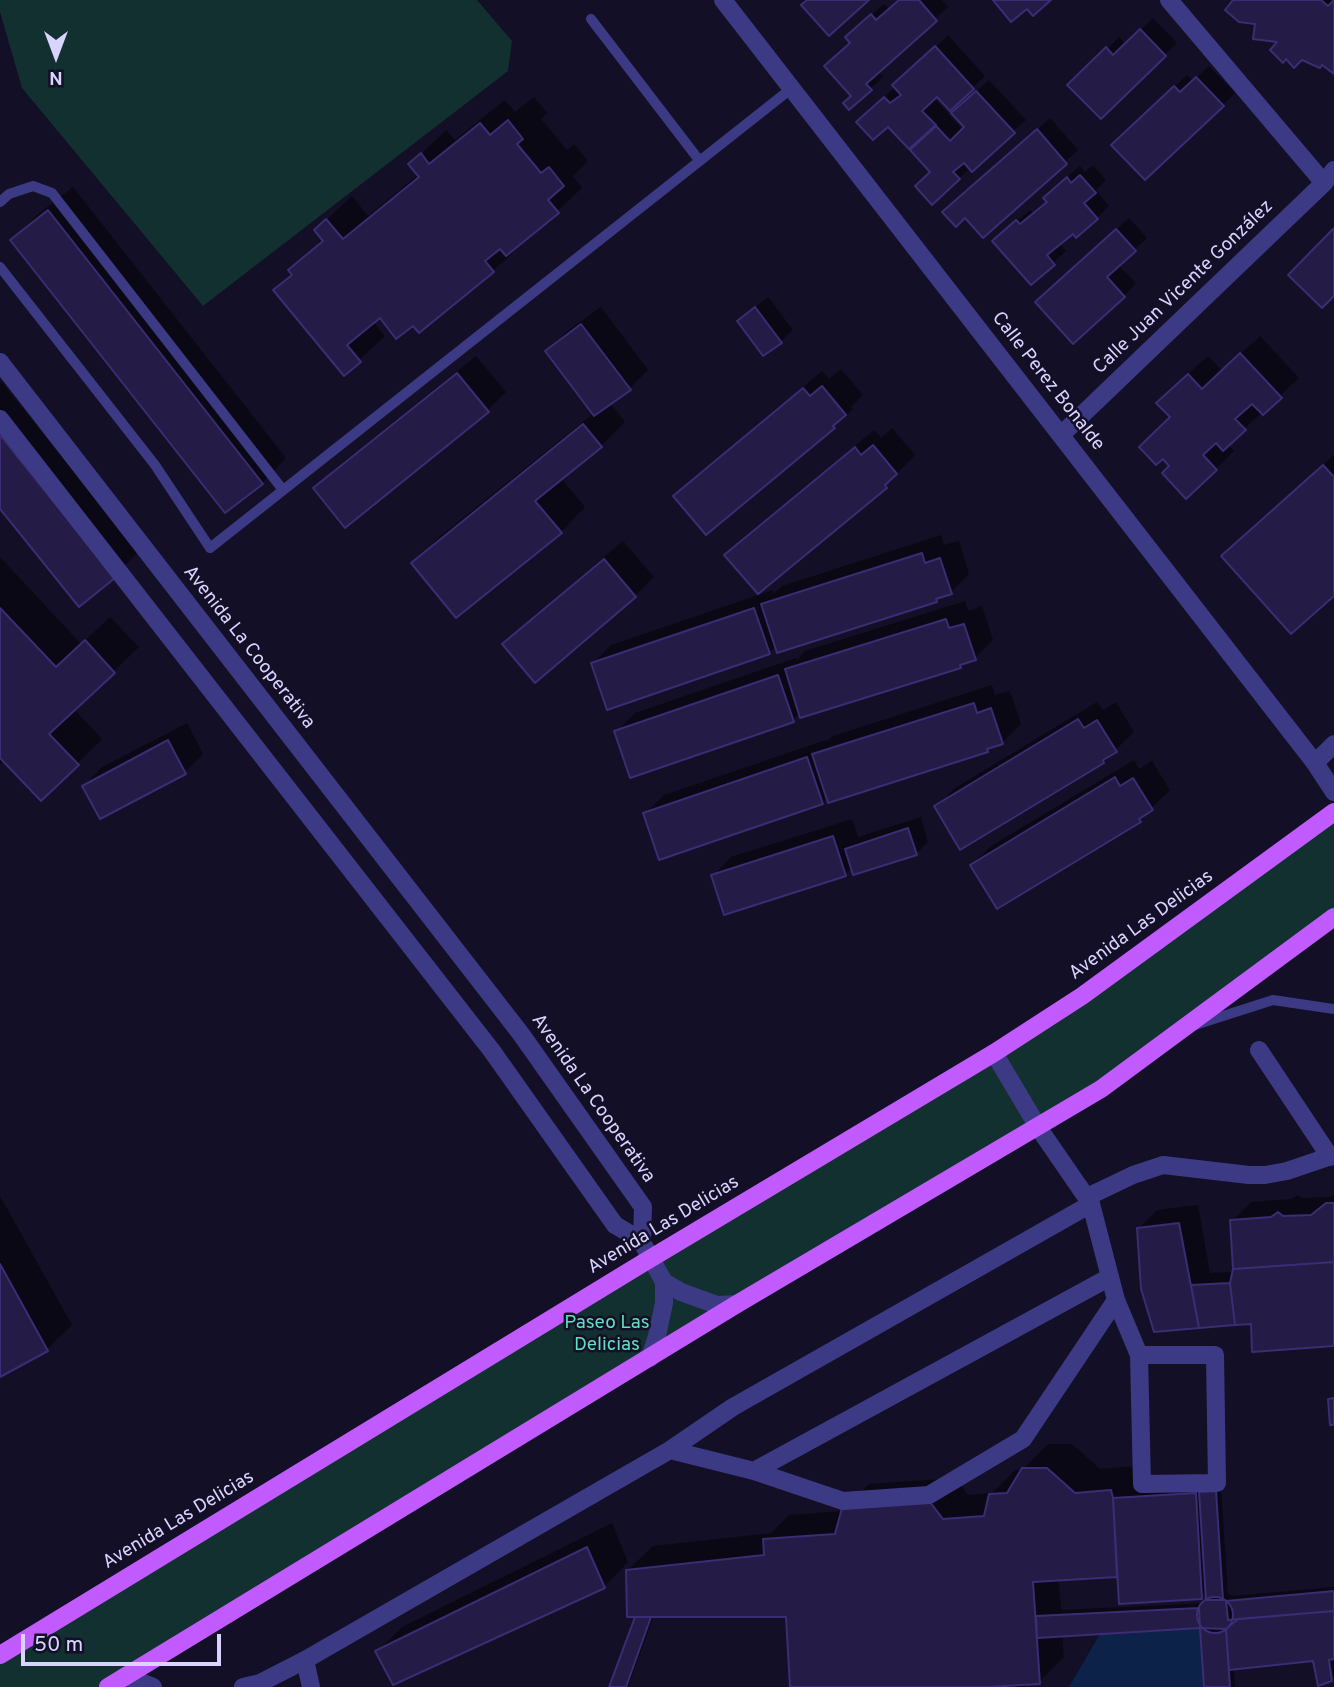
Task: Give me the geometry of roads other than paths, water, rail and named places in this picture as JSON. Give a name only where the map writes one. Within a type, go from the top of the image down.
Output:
[{"type":"main road","name":"Avenida Las Delicias","points":[[0,1655],[651,1258],[994,1053],[1082,996],[1334,812]]},
{"type":"main road","points":[[108,1687],[737,1304],[1101,1089],[1334,917]]},
{"type":"street","name":"Calle Perez Bonalde","points":[[723,0],[1315,763],[1334,792]]},
{"type":"street","points":[[1170,0],[1329,177]]},
{"type":"street","name":"Calle Juan Vicente González","points":[[1061,435],[1329,177]]},
{"type":"street","name":"Avenida La Cooperativa","points":[[0,362],[521,1034],[643,1207],[642,1241]]},
{"type":"street","points":[[0,419],[492,1051],[615,1225],[642,1241],[664,1282],[664,1303],[650,1358]]},
{"type":"street","points":[[1315,763],[1334,744]]},
{"type":"street","points":[[243,1687],[260,1683],[306,1660],[670,1450],[733,1407],[1133,1175],[1163,1165],[1265,1175],[1287,1171],[1332,1156],[1259,1050]]},
{"type":"street","points":[[994,1053],[1038,1127],[1089,1200],[1116,1300],[1139,1355],[1142,1484],[1217,1483],[1215,1355],[1139,1355]]},
{"type":"street","points":[[754,1471],[1110,1277]]},
{"type":"street","points":[[664,1282],[681,1292],[717,1305],[737,1304]]},
{"type":"street","points":[[670,1450],[754,1471],[843,1501],[929,1495],[1023,1439],[1116,1300]]},
{"type":"street","points":[[306,1660],[311,1687]]},
{"type":"street","points":[[125,1676],[153,1687]]},
{"type":"lane","points":[[591,19],[699,160]]},
{"type":"lane","points":[[0,267],[155,465],[210,548],[792,89]]},
{"type":"lane","points":[[0,202],[9,194],[33,186],[52,193],[283,490]]},
{"type":"lane","points":[[1182,1029],[1273,1000],[1334,1009]]},
{"type":"water","points":[[1200,1628],[1204,1687],[1069,1687],[1100,1634]]},
{"type":"park label","name":"Paseo Las Delicias","points":[[607,1335]]}]
